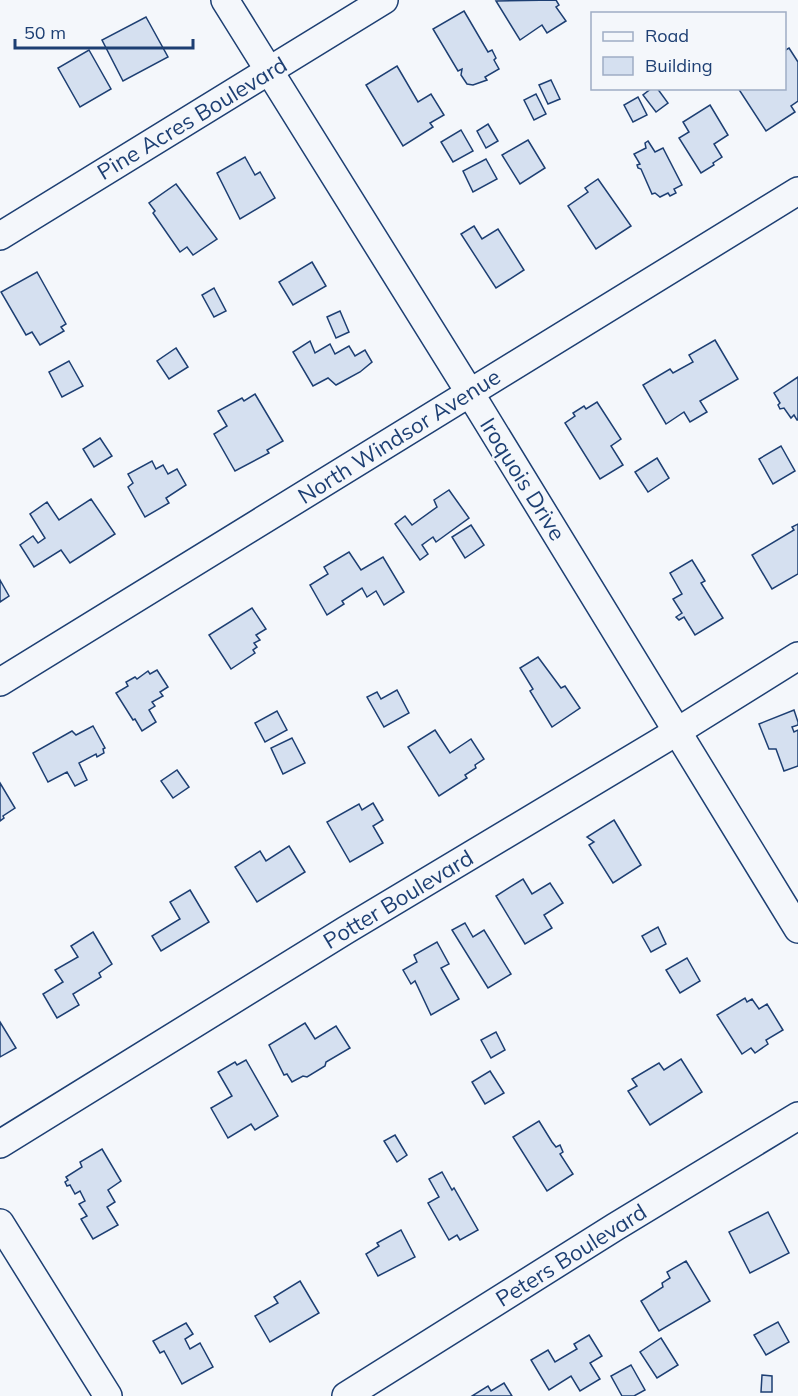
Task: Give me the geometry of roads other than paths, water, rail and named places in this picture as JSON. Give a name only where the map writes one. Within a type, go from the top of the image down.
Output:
[{"type":"street","name":"Iroquois Drive","points":[[225,0],[470,393],[798,929]]},
{"type":"street","name":"Pine Acres Boulevard","points":[[0,236],[384,0]]},
{"type":"street","name":"North Windsor Avenue","points":[[0,682],[798,191]]},
{"type":"street","name":"Potter Boulevard","points":[[0,1144],[345,930],[678,732],[798,656]]},
{"type":"street","name":"Peters Boulevard","points":[[346,1396],[615,1227],[798,1116]]},
{"type":"street","points":[[0,1223],[108,1396]]}]
